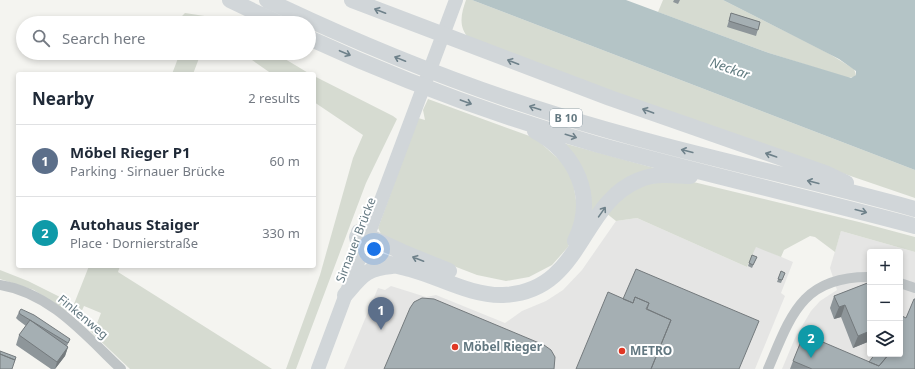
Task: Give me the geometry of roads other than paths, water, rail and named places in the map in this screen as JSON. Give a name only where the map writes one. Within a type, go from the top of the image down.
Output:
[{"type":"highway","points":[[230,0],[263,16]]},
{"type":"highway","name":"B 10","points":[[267,0],[303,16]]},
{"type":"highway","points":[[352,0],[441,38],[830,175],[878,199]]},
{"type":"highway","name":"B 10","points":[[316,22],[394,57],[455,81],[523,104],[654,143],[915,209]]},
{"type":"highway","name":"B 10","points":[[316,41],[393,74],[507,116],[598,144],[915,226]]},
{"type":"highway","points":[[361,238],[487,284],[498,286],[516,284],[534,278],[552,269],[566,254],[581,227],[584,207],[582,187],[575,169],[563,152],[543,135],[507,116]]},
{"type":"highway","points":[[361,238],[373,259],[482,293],[504,295],[526,291],[543,284],[561,269],[606,206],[618,193],[631,184],[648,177],[666,174],[728,178]]},
{"type":"highway","points":[[345,296],[359,278],[367,272],[378,268],[398,266]]},
{"type":"main road","name":"Sirnauer Brücke","points":[[308,369],[412,115],[456,0]]},
{"type":"main road","name":"Sirnauer Brücke","points":[[318,369],[345,296],[361,238]]},
{"type":"street","points":[[768,369],[793,314],[807,296],[832,281],[850,277],[867,277]]},
{"type":"street","points":[[903,284],[915,288]]},
{"type":"street","name":"Finkenweg","points":[[0,285],[31,295],[59,312],[121,369]]},
{"type":"water","name":"Neckar","points":[[472,0],[626,0],[769,53],[851,78],[856,75],[856,71],[839,59],[723,0],[915,0],[915,170]]},
{"type":"place","name":"Möbel Rieger P1","points":[[381,330]]},
{"type":"place","name":"Möbel Rieger","points":[[455,347]]},
{"type":"place","name":"METRO","points":[[622,351]]},
{"type":"place","name":"Autohaus Staiger","points":[[811,358]]}]
